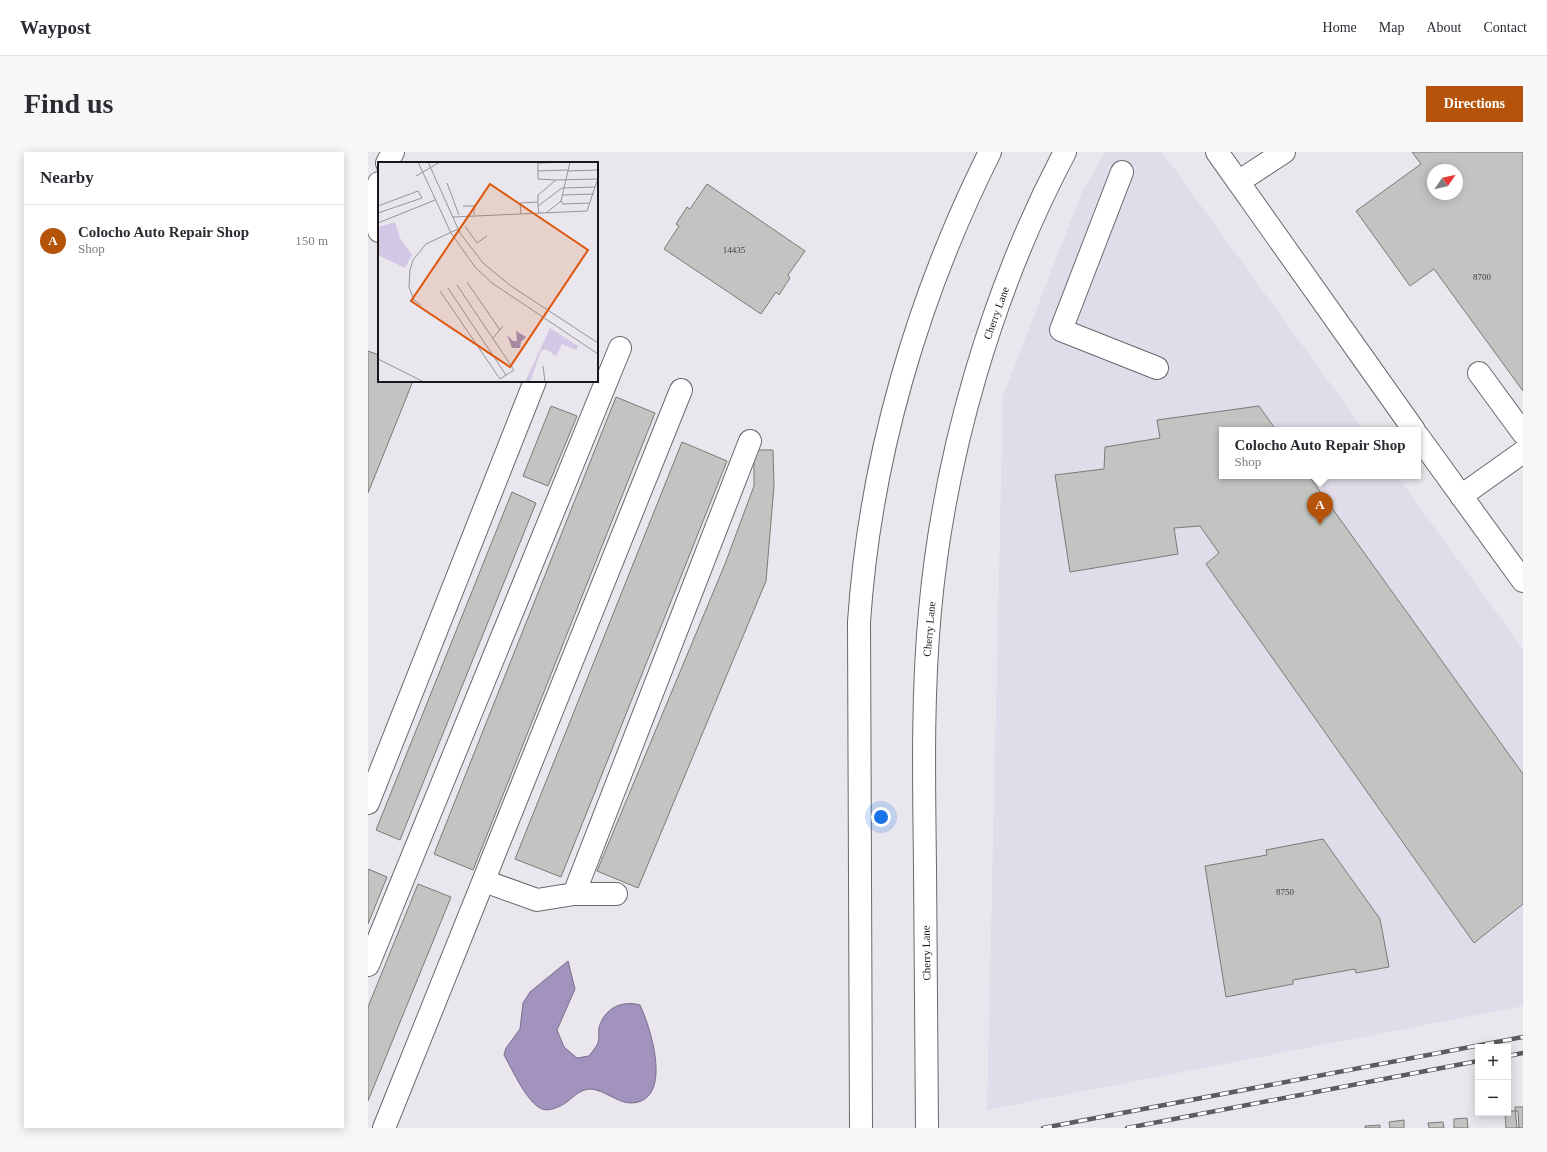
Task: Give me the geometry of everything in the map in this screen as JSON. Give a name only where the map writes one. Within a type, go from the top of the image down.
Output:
[{"type":"main road","points":[[387,162],[393,152]]},
{"type":"main road","points":[[861,1128],[859,622],[863,568],[886,433],[913,343],[960,216],[990,152]]},
{"type":"main road","name":"Cherry Lane","points":[[927,1128],[924,765],[925,681],[930,609],[938,547],[953,464],[980,358],[999,303],[1029,226],[1065,152]]},
{"type":"main road","points":[[1217,152],[1412,427]]},
{"type":"main road","points":[[1238,182],[1284,152]]},
{"type":"main road","points":[[1122,172],[1062,330],[1157,368]]},
{"type":"main road","points":[[378,186],[374,197],[378,224]]},
{"type":"main road","points":[[368,965],[620,348]]},
{"type":"main road","points":[[1480,373],[1523,433]]},
{"type":"main road","points":[[368,803],[535,382]]},
{"type":"main road","points":[[384,1128],[681,390]]},
{"type":"main road","points":[[1421,440],[1523,581]]},
{"type":"main road","points":[[574,894],[750,441]]},
{"type":"main road","points":[[1461,496],[1523,452]]},
{"type":"main road","points":[[484,881],[537,900],[574,894],[616,894]]},
{"type":"shaded area","points":[[1106,152],[1162,152],[1362,427],[1219,427],[1219,479],[1399,479],[1523,649],[1523,1006],[987,1110],[1003,396],[1082,192]]},
{"type":"shaded area","points":[[568,961],[575,989],[557,1030],[564,1047],[577,1058],[589,1056],[598,1043],[601,1021],[609,1011],[620,1005],[640,1005],[649,1030],[656,1062],[656,1078],[652,1090],[644,1099],[631,1103],[621,1101],[596,1090],[587,1089],[578,1093],[559,1107],[545,1110],[536,1106],[525,1093],[516,1077],[504,1055],[506,1048],[520,1029],[523,1003],[530,992]]},
{"type":"building","points":[[1412,152],[1523,152],[1523,391],[1434,269],[1410,286],[1356,211],[1421,164]]},
{"type":"building","points":[[707,184],[805,251],[788,275],[790,278],[779,295],[776,292],[761,314],[664,249],[679,226],[676,224],[687,207],[690,209]]},
{"type":"building","points":[[368,351],[378,355],[378,382],[413,382],[368,493]]},
{"type":"building","points":[[616,397],[655,413],[473,870],[434,854]]},
{"type":"building","points":[[551,406],[577,416],[548,486],[523,476]]},
{"type":"building","points":[[1259,406],[1274,427],[1219,427],[1219,479],[1311,479],[1523,774],[1523,904],[1474,943],[1206,564],[1219,553],[1200,526],[1174,528],[1178,554],[1070,572],[1055,475],[1104,469],[1105,447],[1160,438],[1157,420]]},
{"type":"building","points":[[682,442],[727,461],[561,877],[515,859]]},
{"type":"building","points":[[754,450],[773,450],[774,486],[766,581],[638,888],[597,871],[725,564],[754,486]]},
{"type":"building","points":[[512,492],[536,503],[400,840],[376,830]]},
{"type":"building","points":[[1323,839],[1380,919],[1389,967],[1356,973],[1355,969],[1293,980],[1293,984],[1226,997],[1205,866],[1267,855],[1266,850]]},
{"type":"building","points":[[368,869],[387,877],[368,924]]},
{"type":"building","points":[[418,884],[451,897],[368,1101],[368,1007]]},
{"type":"building","points":[[1515,1107],[1523,1107],[1523,1128],[1517,1128]]},
{"type":"building","points":[[1511,1111],[1518,1111],[1519,1128],[1506,1128],[1505,1116],[1511,1116]]},
{"type":"building","points":[[1467,1118],[1468,1128],[1454,1128],[1454,1119]]},
{"type":"building","points":[[1404,1120],[1404,1128],[1390,1128],[1389,1122]]},
{"type":"building","points":[[1443,1122],[1444,1128],[1429,1128],[1428,1123]]},
{"type":"building","points":[[1380,1125],[1380,1128],[1365,1128],[1365,1126]]},
{"type":"railway","points":[[1043,1128],[1523,1037]]},
{"type":"railway","points":[[1511,1055],[1523,1053]]},
{"type":"railway","points":[[1127,1128],[1475,1062]]},
{"type":"place","name":"Colocho Auto Repair Shop","points":[[1320,525]]}]
